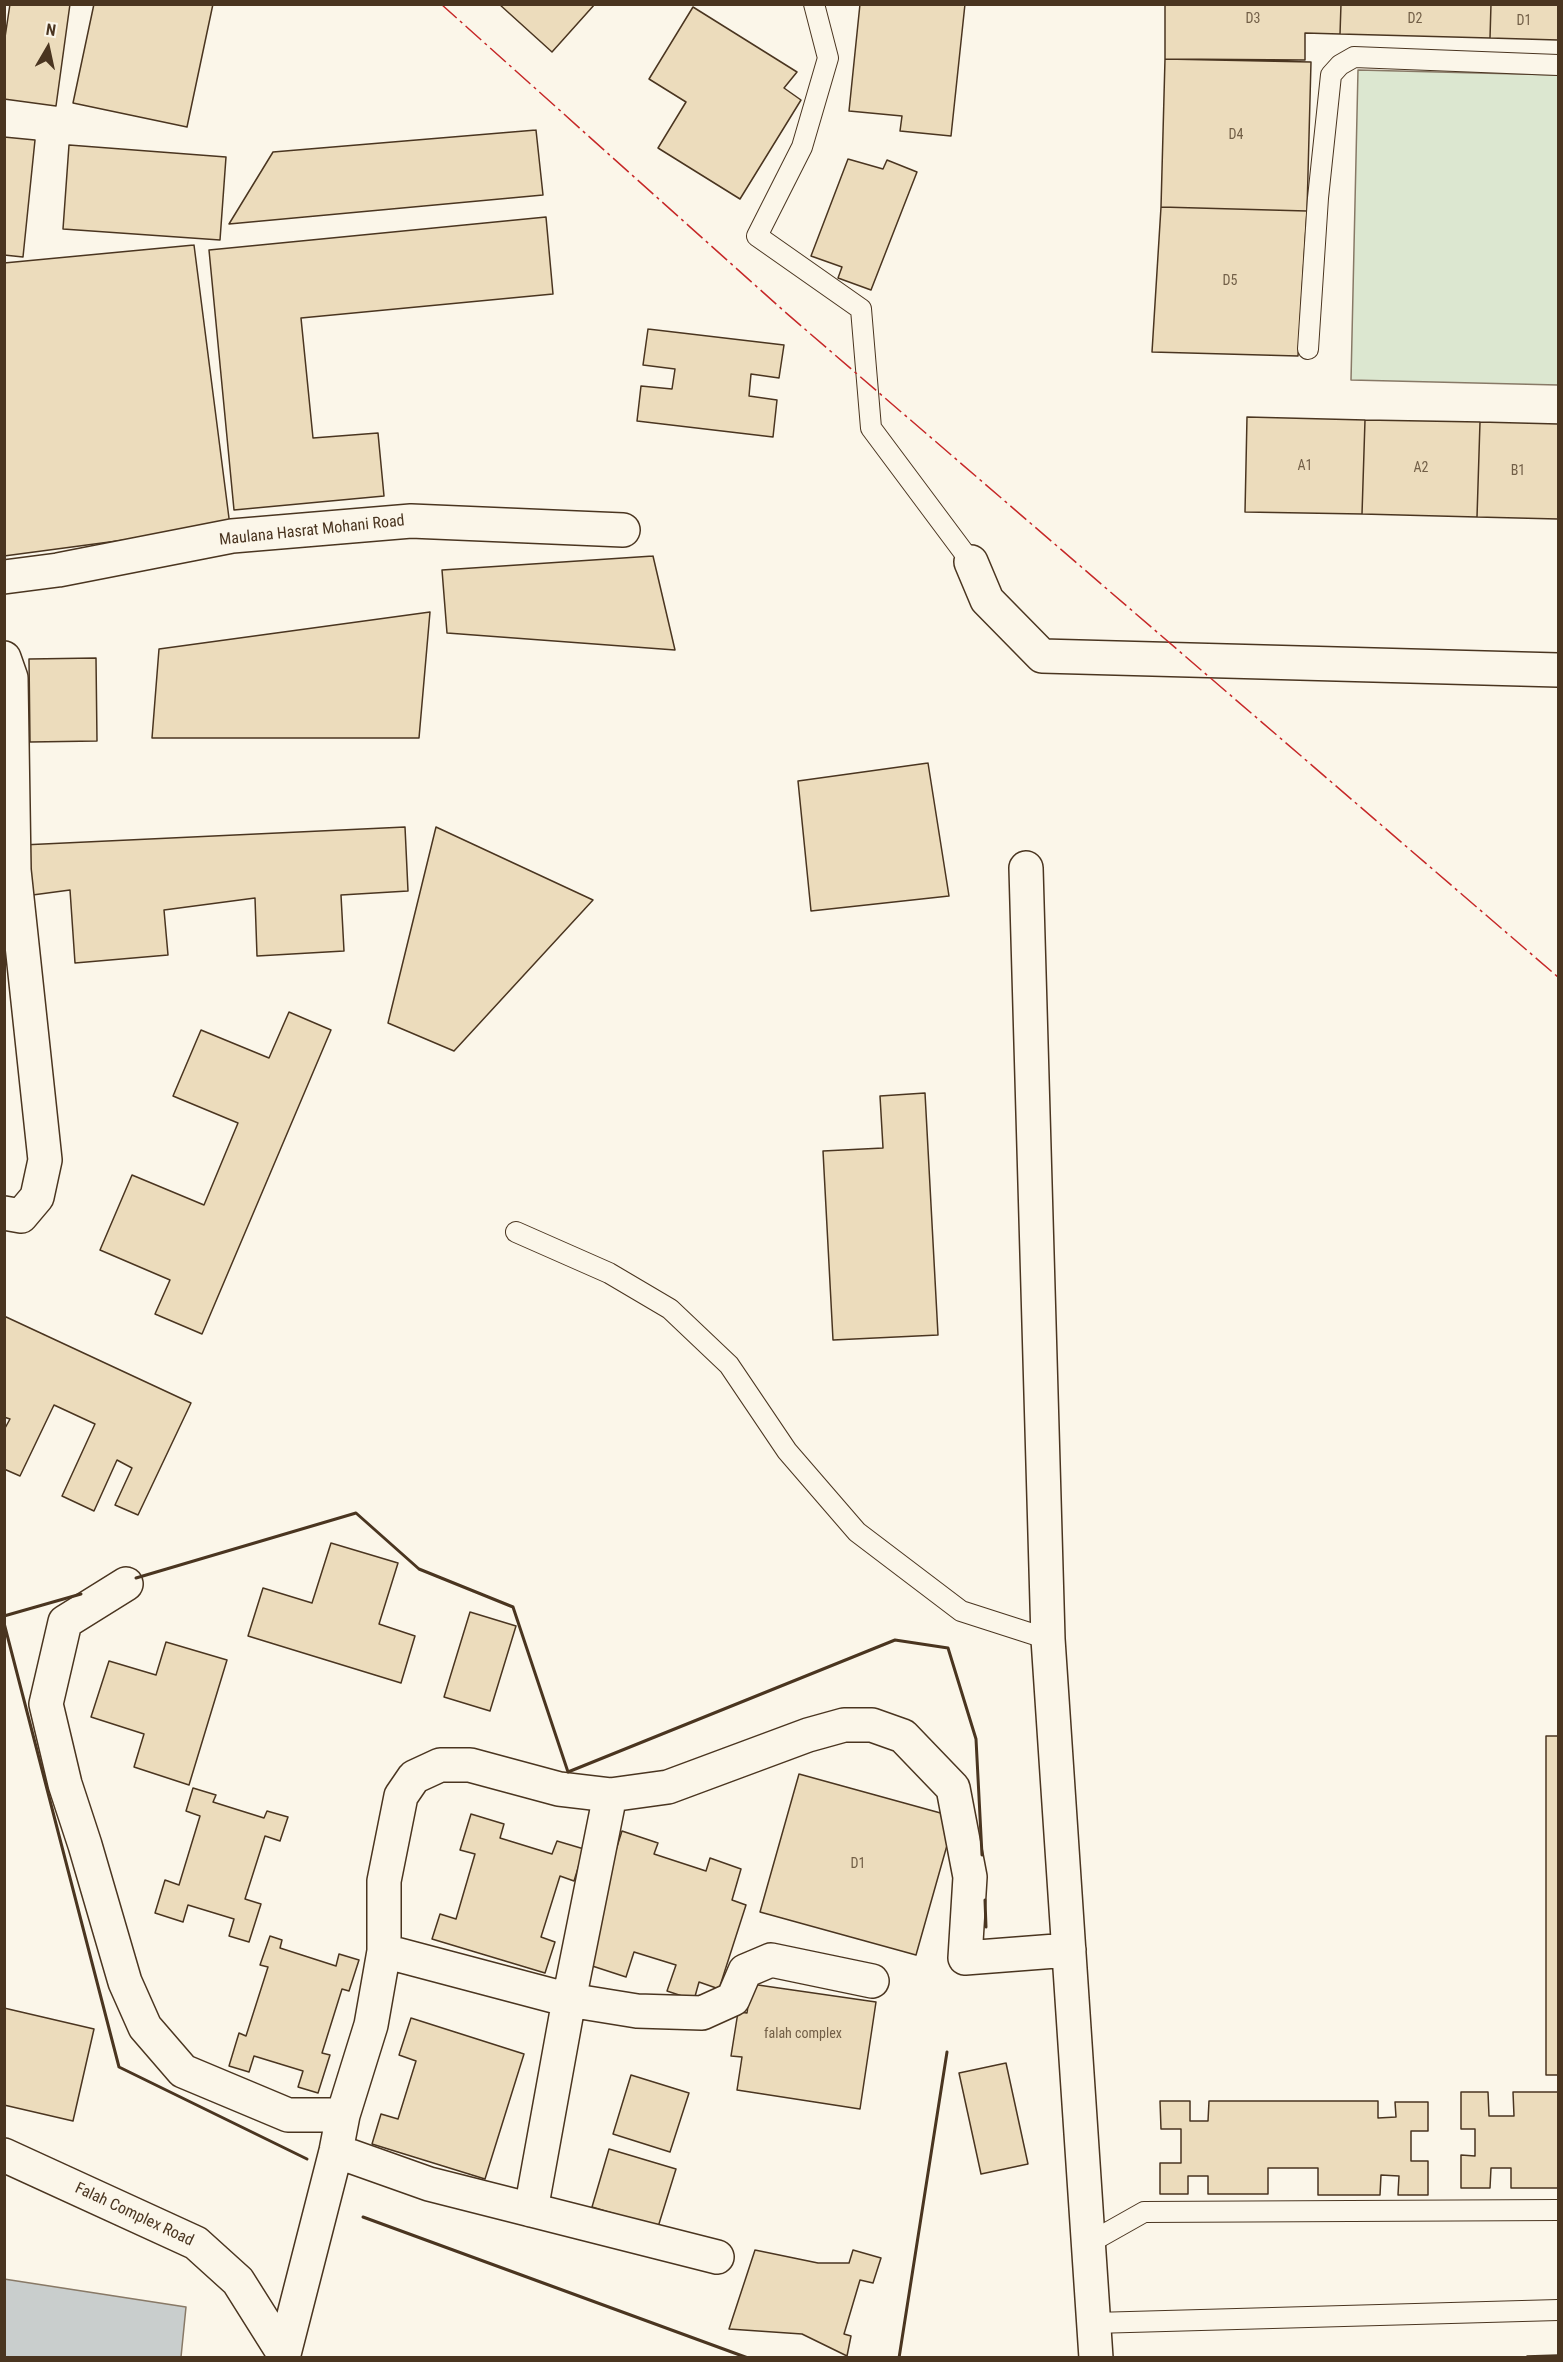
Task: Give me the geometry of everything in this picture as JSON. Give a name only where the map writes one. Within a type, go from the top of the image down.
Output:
[{"type":"street","name":"Maulana Hasrat Mohani Road","points":[[4,577],[58,570],[232,536],[411,521],[623,530]]},
{"type":"street","points":[[971,561],[987,600],[1042,656],[1558,670]]},
{"type":"street","points":[[4,658],[11,678],[14,870],[45,1160],[37,1197],[21,1216],[4,1213]]},
{"type":"street","points":[[1026,868],[1048,1639],[1096,2358]]},
{"type":"street","points":[[126,1584],[65,1622],[46,1704],[65,1784],[124,1982],[145,2027],[183,2071],[288,2115],[343,2115]]},
{"type":"street","points":[[284,2356],[343,2115],[371,2025],[384,1951],[386,1872],[401,1796],[414,1777],[440,1766],[470,1765],[559,1789],[610,1795],[668,1787],[808,1735],[844,1725],[872,1725],[903,1736],[953,1788],[970,1877],[964,1958],[1069,1950]]},
{"type":"street","points":[[531,2210],[610,1795]]},
{"type":"street","points":[[384,1951],[570,2000],[637,2011],[702,2013],[733,1999],[746,1971],[771,1960],[872,1981]]},
{"type":"street","points":[[336,2151],[429,2184],[717,2257]]},
{"type":"street","name":"Falah Complex Road","points":[[4,2155],[196,2243],[238,2281],[284,2356]]},
{"type":"lane","points":[[814,4],[828,58],[802,147],[757,236],[861,309],[871,428],[971,561]]},
{"type":"lane","points":[[1308,349],[1318,198],[1331,75],[1340,65],[1354,57],[1558,65]]},
{"type":"lane","points":[[516,1232],[609,1273],[670,1309],[729,1365],[787,1451],[856,1532],[961,1611],[1048,1639]]},
{"type":"lane","points":[[1089,2243],[1144,2212],[1558,2210]]},
{"type":"lane","points":[[1094,2323],[1558,2310]]},
{"type":"green space","points":[[1358,70],[1558,75],[1558,385],[1351,380]]},
{"type":"shaded area","points":[[4,2279],[186,2307],[181,2357],[5,2357]]},
{"type":"building","points":[[10,4],[70,4],[56,106],[4,99],[4,44]]},
{"type":"building","points":[[94,4],[213,4],[187,127],[73,103]]},
{"type":"building","points":[[499,4],[595,4],[552,52]]},
{"type":"building","points":[[860,4],[965,4],[951,136],[900,131],[902,116],[849,111]]},
{"type":"building","points":[[1165,4],[1341,4],[1340,34],[1305,33],[1305,60],[1165,59]]},
{"type":"building","points":[[1341,4],[1491,4],[1490,38],[1340,34]]},
{"type":"building","points":[[1491,4],[1558,4],[1558,40],[1490,38]]},
{"type":"building","points":[[693,7],[797,72],[784,88],[801,100],[740,199],[658,148],[686,102],[649,79]]},
{"type":"building","points":[[1165,59],[1311,62],[1307,211],[1161,207]]},
{"type":"building","points":[[536,130],[543,195],[229,224],[273,152]]},
{"type":"building","points":[[4,137],[35,140],[23,257],[4,255]]},
{"type":"building","points":[[69,145],[226,157],[220,240],[63,229]]},
{"type":"building","points":[[848,159],[883,169],[887,160],[917,172],[871,290],[838,278],[842,267],[811,256]]},
{"type":"building","points":[[1161,207],[1307,211],[1298,356],[1152,352]]},
{"type":"building","points":[[546,217],[553,294],[301,318],[313,438],[378,433],[384,496],[234,510],[209,250]]},
{"type":"building","points":[[194,245],[230,526],[4,556],[4,263]]},
{"type":"building","points":[[648,329],[784,345],[779,378],[751,374],[749,396],[777,400],[773,437],[637,421],[641,386],[672,389],[675,369],[643,365]]},
{"type":"building","points":[[1247,417],[1365,420],[1362,514],[1245,512]]},
{"type":"building","points":[[1365,420],[1480,422],[1477,517],[1362,514]]},
{"type":"building","points":[[1480,422],[1558,424],[1558,519],[1477,517]]},
{"type":"building","points":[[653,556],[675,650],[447,633],[442,570]]},
{"type":"building","points":[[430,612],[419,738],[152,738],[159,649]]},
{"type":"building","points":[[96,658],[97,741],[30,742],[29,659]]},
{"type":"building","points":[[928,763],[949,896],[811,911],[798,781]]},
{"type":"building","points":[[405,827],[408,891],[341,895],[344,951],[257,956],[255,898],[164,910],[168,955],[75,963],[70,890],[25,896],[22,845]]},
{"type":"building","points":[[436,827],[593,900],[454,1051],[388,1023]]},
{"type":"building","points":[[289,1012],[331,1030],[202,1334],[155,1314],[170,1280],[100,1250],[132,1175],[204,1205],[238,1123],[173,1096],[201,1030],[269,1058]]},
{"type":"building","points":[[925,1093],[938,1335],[833,1340],[823,1151],[883,1148],[880,1096]]},
{"type":"building","points":[[4,1316],[191,1403],[138,1515],[115,1505],[132,1468],[117,1460],[94,1511],[62,1496],[95,1424],[54,1405],[20,1476],[4,1469],[4,1430],[10,1419],[4,1417]]},
{"type":"building","points":[[331,1543],[398,1563],[379,1624],[415,1636],[401,1683],[248,1636],[263,1588],[312,1603]]},
{"type":"building","points":[[470,1612],[516,1626],[490,1711],[444,1697]]},
{"type":"building","points":[[166,1642],[227,1660],[189,1785],[134,1767],[144,1734],[91,1717],[109,1661],[156,1675]]},
{"type":"building","points":[[1546,1736],[1558,1736],[1558,2075],[1546,2075]]},
{"type":"building","points":[[799,1774],[955,1817],[916,1955],[760,1912]]},
{"type":"building","points":[[193,1788],[216,1795],[213,1802],[264,1818],[267,1811],[288,1817],[280,1841],[265,1836],[245,1899],[261,1904],[249,1942],[229,1936],[234,1919],[188,1905],[183,1922],[155,1913],[165,1880],[179,1885],[200,1816],[186,1811]]},
{"type":"building","points":[[471,1814],[504,1824],[500,1838],[552,1854],[557,1841],[584,1849],[574,1881],[560,1876],[541,1937],[555,1942],[545,1973],[432,1939],[440,1914],[456,1919],[475,1854],[460,1850]]},
{"type":"building","points":[[622,1831],[658,1843],[654,1854],[706,1871],[710,1858],[741,1869],[732,1900],[746,1905],[719,1989],[699,1982],[694,2000],[667,1991],[676,1965],[634,1952],[626,1977],[580,1962]]},
{"type":"building","points":[[270,1936],[282,1940],[280,1948],[336,1966],[339,1954],[359,1960],[349,1991],[342,1989],[322,2053],[330,2055],[318,2093],[298,2087],[303,2071],[254,2056],[249,2072],[229,2066],[239,2033],[246,2036],[268,1967],[260,1965]]},
{"type":"building","points":[[751,1984],[876,2002],[860,2109],[737,2090],[742,2057],[731,2056],[738,2012],[747,2013]]},
{"type":"building","points":[[4,2008],[94,2029],[73,2121],[4,2105]]},
{"type":"building","points":[[411,2018],[524,2054],[485,2179],[372,2144],[381,2114],[398,2119],[416,2061],[399,2055]]},
{"type":"building","points":[[1006,2063],[1028,2164],[981,2174],[959,2073]]},
{"type":"building","points":[[631,2075],[689,2093],[670,2152],[613,2134]]},
{"type":"building","points":[[1461,2092],[1488,2092],[1489,2116],[1514,2116],[1513,2092],[1558,2092],[1558,2188],[1511,2188],[1511,2168],[1491,2168],[1490,2188],[1461,2188],[1461,2155],[1475,2156],[1475,2129],[1461,2129]]},
{"type":"building","points":[[1160,2101],[1190,2101],[1190,2121],[1208,2121],[1209,2101],[1378,2101],[1378,2118],[1396,2117],[1395,2102],[1428,2102],[1428,2131],[1411,2131],[1411,2161],[1428,2161],[1428,2195],[1398,2195],[1399,2176],[1381,2175],[1380,2195],[1318,2195],[1318,2168],[1268,2168],[1268,2194],[1208,2194],[1208,2176],[1188,2176],[1188,2194],[1160,2194],[1160,2163],[1181,2163],[1181,2129],[1161,2129]]},
{"type":"building","points":[[609,2149],[676,2169],[658,2227],[592,2207]]},
{"type":"building","points":[[755,2250],[818,2263],[849,2263],[853,2250],[881,2258],[873,2283],[860,2280],[844,2334],[851,2336],[847,2356],[802,2334],[729,2329]]},
{"type":"building","points":[[1558,2355],[1558,2358],[1527,2358],[1527,2356]]},
{"type":"wall","points":[[136,1578],[356,1513],[419,1569],[513,1607],[568,1772],[895,1640],[948,1648],[976,1739],[982,1855]]},
{"type":"wall","points":[[4,1616],[81,1594]]},
{"type":"wall","points":[[4,1623],[119,2067],[307,2159]]},
{"type":"wall","points":[[985,1900],[986,1927]]},
{"type":"wall","points":[[899,2358],[947,2052]]},
{"type":"wall","points":[[363,2217],[748,2358]]},
{"type":"power","points":[[441,4],[785,312],[1558,977]]}]
